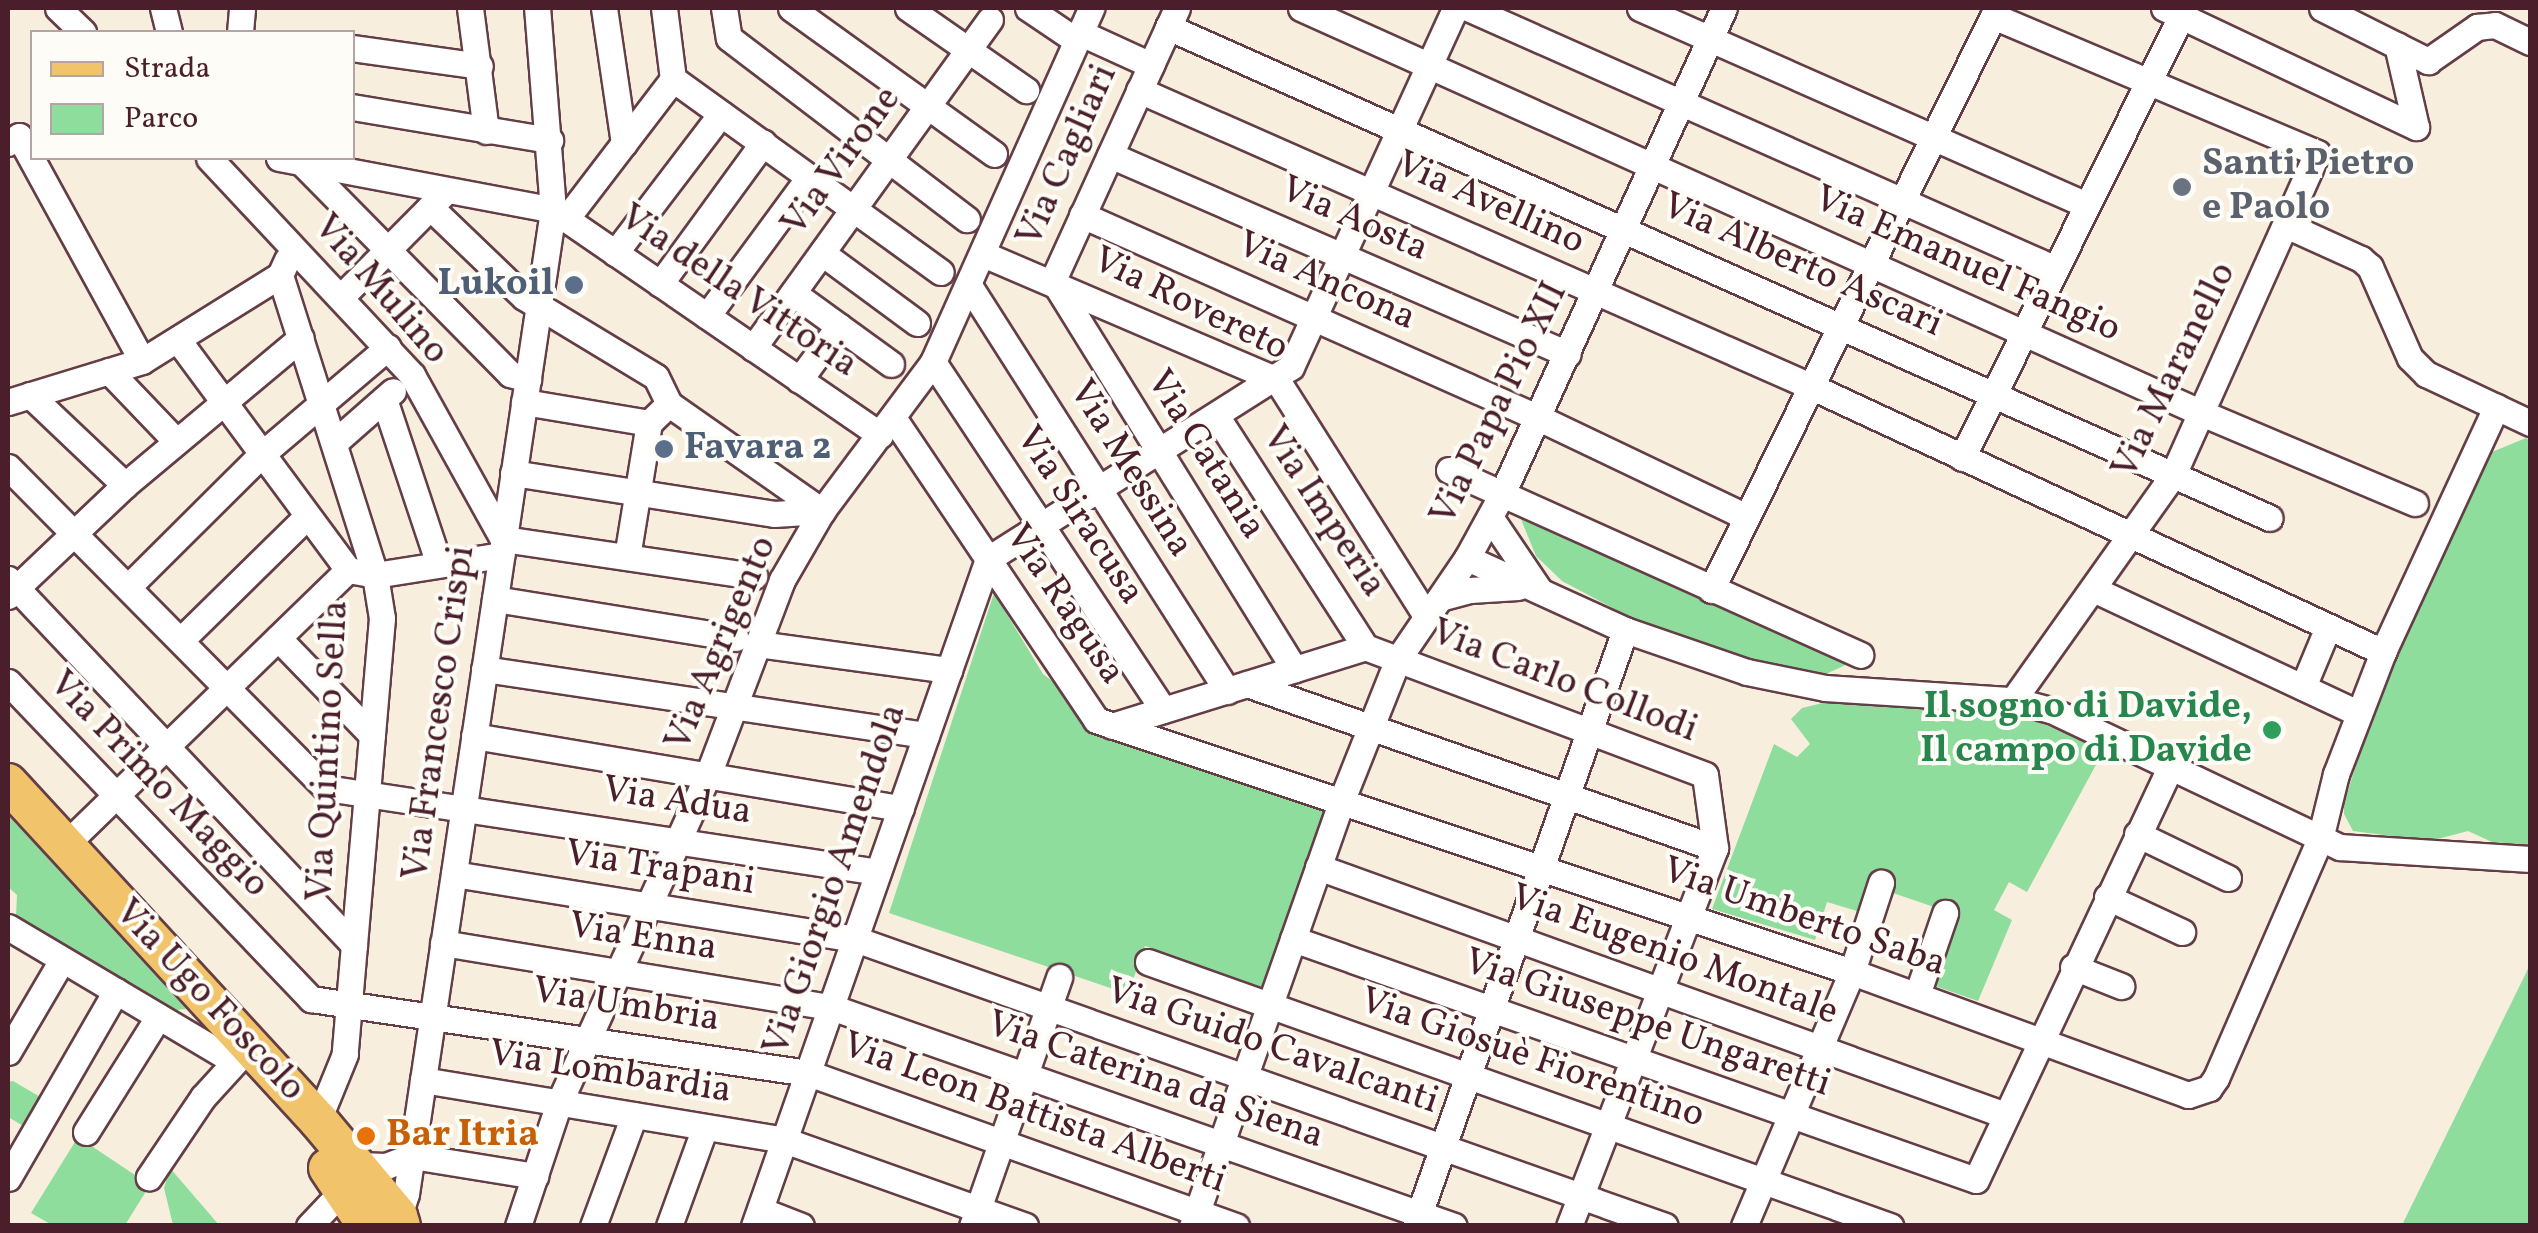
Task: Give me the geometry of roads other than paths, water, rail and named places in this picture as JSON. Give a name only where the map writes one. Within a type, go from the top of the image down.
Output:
[{"type":"main road","name":"Via Ugo Foscolo","points":[[8,782],[318,1120],[351,1176]]},
{"type":"main road","name":"Via Ugo Foscolo","points":[[8,815],[234,1062],[351,1176],[391,1223]]},
{"type":"street","points":[[58,8],[82,30]]},
{"type":"street","points":[[470,8],[486,131]]},
{"type":"street","name":"Via Francesco Crispi","points":[[391,1223],[412,1156],[538,306],[559,214],[536,8]]},
{"type":"street","points":[[604,8],[624,144]]},
{"type":"street","points":[[295,160],[450,188],[559,214],[624,144],[673,79],[664,8]]},
{"type":"street","points":[[724,8],[729,38],[967,219]]},
{"type":"street","points":[[791,8],[994,154]]},
{"type":"street","points":[[908,8],[1026,90]]},
{"type":"street","points":[[1028,8],[1079,37],[1151,64]]},
{"type":"street","name":"Via Agrigento","points":[[518,1226],[559,1103],[736,707],[747,641],[822,512],[933,362],[970,287],[1091,8]]},
{"type":"street","name":"Via Emanuel Fangio","points":[[1301,8],[2204,414],[2415,504]]},
{"type":"street","points":[[988,559],[1277,380],[1291,367],[1455,8]]},
{"type":"street","points":[[1468,8],[2056,269]]},
{"type":"street","points":[[1640,8],[2087,206]]},
{"type":"street","name":"Via Papa Pio XII","points":[[1194,1218],[1341,802],[1398,659],[1471,551],[1496,506],[1540,418],[1724,8]]},
{"type":"street","points":[[2322,8],[2428,61],[2477,27],[2495,25],[2530,42]]},
{"type":"street","points":[[1962,458],[2148,82],[2177,10],[2416,127],[2397,45]]},
{"type":"street","points":[[1711,590],[1995,12]]},
{"type":"street","name":"Via Maranello","points":[[1995,12],[2317,153],[2204,414],[2173,475],[2013,700]]},
{"type":"street","name":"Via Cagliari","points":[[1053,280],[1172,17]]},
{"type":"street","name":"Via Alberto Ascari","points":[[1172,17],[1399,128],[2270,518]]},
{"type":"street","name":"Via Virone","points":[[753,348],[990,19]]},
{"type":"street","points":[[355,48],[480,66]]},
{"type":"street","points":[[673,79],[942,272]]},
{"type":"street","name":"Via Avellino","points":[[1139,90],[1810,386],[2130,538],[2383,652]]},
{"type":"street","points":[[355,108],[550,140]]},
{"type":"street","points":[[615,253],[721,114]]},
{"type":"street","points":[[13,139],[142,361]]},
{"type":"street","points":[[660,284],[763,143]]},
{"type":"street","name":"Via Aosta","points":[[1110,155],[1568,354]]},
{"type":"street","name":"Via Mulino","points":[[210,160],[342,296],[412,375],[502,547]]},
{"type":"street","points":[[290,160],[388,249],[526,390],[650,423]]},
{"type":"street","points":[[707,316],[809,177]]},
{"type":"street","points":[[342,296],[450,188]]},
{"type":"street","points":[[430,206],[524,297],[656,377],[669,404],[822,512]]},
{"type":"street","name":"Via della Vittoria","points":[[559,214],[799,380],[887,427]]},
{"type":"street","name":"Via Ancona","points":[[1082,215],[1540,418],[1747,516]]},
{"type":"street","points":[[2286,226],[2361,258],[2376,279],[2410,358],[2444,386],[2530,423]]},
{"type":"street","points":[[19,398],[142,361],[280,275],[283,264],[298,250]]},
{"type":"street","points":[[822,254],[916,323]]},
{"type":"street","name":"Via Rovereto","points":[[983,254],[1053,280],[1277,380],[1433,608]]},
{"type":"street","name":"Via Quintino Sella","points":[[280,275],[375,574],[382,618],[345,1054],[318,1120]]},
{"type":"street","name":"Via Catania","points":[[1053,280],[1294,669]]},
{"type":"street","name":"Via Messina","points":[[970,287],[1099,490],[1237,687]]},
{"type":"street","points":[[793,293],[891,364]]},
{"type":"street","points":[[799,380],[839,326]]},
{"type":"street","points":[[301,338],[176,441],[10,588],[168,744],[354,945]]},
{"type":"street","points":[[178,340],[348,570],[375,574],[439,564],[502,547],[627,557],[754,576]]},
{"type":"street","points":[[130,586],[262,454],[388,347]]},
{"type":"street","name":"Via Siracusa","points":[[933,362],[1163,710]]},
{"type":"street","points":[[109,371],[176,441]]},
{"type":"street","points":[[335,442],[412,375]]},
{"type":"street","points":[[19,398],[125,485]]},
{"type":"street","points":[[384,400],[439,564]]},
{"type":"street","points":[[627,557],[650,423],[669,404]]},
{"type":"street","name":"Via Umberto Saba","points":[[1112,726],[1852,972],[2188,1095],[2209,1088],[2320,838],[2358,712],[2383,652],[2496,407]]},
{"type":"street","name":"Via Imperia","points":[[1217,417],[1365,647]]},
{"type":"street","name":"Via Ragusa","points":[[887,427],[988,559],[1096,720],[1112,726],[1365,647]]},
{"type":"street","name":"Via Adua","points":[[8,467],[326,788],[878,872]]},
{"type":"street","points":[[1449,470],[1496,506],[1711,590],[1860,654]]},
{"type":"street","points":[[513,473],[774,514],[822,512]]},
{"type":"street","points":[[1496,506],[1538,588]]},
{"type":"street","points":[[182,639],[308,516]]},
{"type":"street","points":[[1471,551],[1626,630],[1747,672],[1815,686],[2013,700],[2050,710],[2340,847],[2530,860]]},
{"type":"street","name":"Via Giorgio Amendola","points":[[757,1218],[988,559]]},
{"type":"street","points":[[65,845],[348,570]]},
{"type":"street","points":[[1433,608],[1470,590],[1538,588]]},
{"type":"street","points":[[2093,589],[2358,712]]},
{"type":"street","points":[[495,599],[949,670]]},
{"type":"street","points":[[2303,687],[2328,627]]},
{"type":"street","points":[[1417,1220],[1626,630]]},
{"type":"street","points":[[278,638],[372,734]]},
{"type":"street","points":[[1365,647],[1398,659]]},
{"type":"street","name":"Via Carlo Collodi","points":[[1398,659],[1704,775],[1715,848]]},
{"type":"street","points":[[484,669],[926,735]]},
{"type":"street","name":"Via Primo Maggio","points":[[8,682],[311,999],[433,1014]]},
{"type":"street","points":[[1237,687],[1370,728],[1715,848],[1569,1226]]},
{"type":"street","points":[[474,736],[901,808]]},
{"type":"street","points":[[2005,1115],[2170,767]]},
{"type":"street","points":[[2137,834],[2228,878]]},
{"type":"street","name":"Via Eugenio Montale","points":[[1318,867],[2005,1115]]},
{"type":"street","name":"Via Trapani","points":[[454,874],[855,938]]},
{"type":"street","points":[[1744,1226],[1852,972],[1881,882]]},
{"type":"street","points":[[2107,897],[2182,932]]},
{"type":"street","points":[[1916,995],[1945,913]]},
{"type":"street","points":[[8,927],[234,1062],[204,1097],[149,1178]]},
{"type":"street","name":"Via Guido Cavalcanti","points":[[855,938],[1665,1226]]},
{"type":"street","name":"Via Giuseppe Ungaretti","points":[[1292,939],[1976,1180],[2005,1115]]},
{"type":"street","name":"Via Enna","points":[[443,943],[831,1008]]},
{"type":"street","points":[[8,1052],[62,960]]},
{"type":"street","name":"Via Giosuè Fiorentino","points":[[1148,962],[1890,1226]]},
{"type":"street","points":[[2073,966],[2121,986]]},
{"type":"street","points":[[975,1217],[1060,978]]},
{"type":"street","points":[[8,1178],[116,992]]},
{"type":"street","name":"Via Caterina da Siena","points":[[831,1008],[1220,1144],[1417,1220],[1454,1226]]},
{"type":"street","name":"Via Umbria","points":[[433,1014],[808,1072]]},
{"type":"street","points":[[86,1132],[158,1017]]},
{"type":"street","name":"Via Leon Battista Alberti","points":[[808,1072],[1194,1218],[1236,1226]]},
{"type":"street","name":"Via Lombardia","points":[[423,1080],[784,1140],[975,1217],[1025,1226]]},
{"type":"street","points":[[594,1226],[634,1115]]},
{"type":"street","points":[[668,1226],[705,1127]]},
{"type":"street","points":[[309,1226],[351,1176],[412,1156],[535,1176]]},
{"type":"street","points":[[757,1218],[802,1226]]},
{"type":"place","name":"Santi Pietro e Paolo","points":[[2182,187]]},
{"type":"place","name":"Lukoil","points":[[574,285]]},
{"type":"place","name":"Favara 2","points":[[664,449]]},
{"type":"place","name":"Il sogno di Davide, Il campo di Davide","points":[[2272,730]]},
{"type":"place","name":"Bar Itria","points":[[366,1136]]}]
